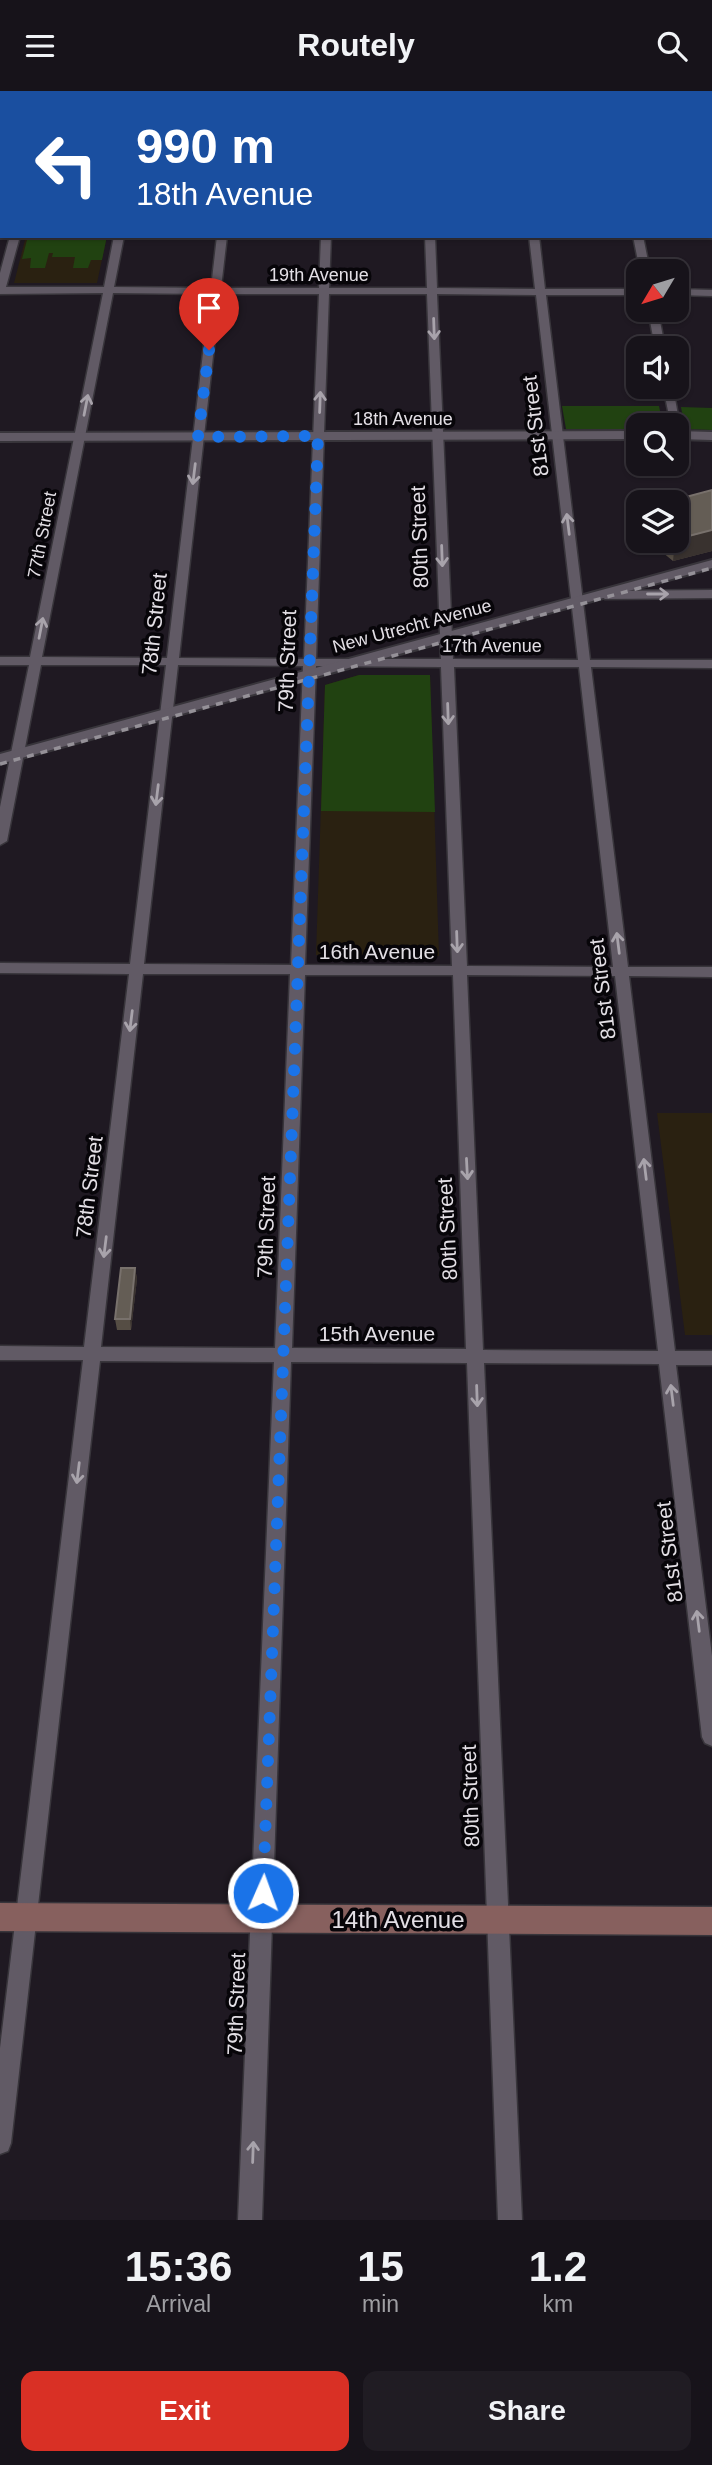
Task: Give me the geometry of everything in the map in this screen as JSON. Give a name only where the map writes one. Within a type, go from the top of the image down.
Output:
[{"type":"main road","name":"14th Avenue","points":[[13,1917],[712,1921]]},
{"type":"street","points":[[0,290],[14,238]]},
{"type":"street","name":"77th Street","points":[[0,841],[118,238]]},
{"type":"street","name":"78th Street","points":[[0,2143],[13,1917],[92,1354],[222,238]]},
{"type":"street","name":"79th Street","points":[[250,2220],[326,238]]},
{"type":"street","name":"80th Street","points":[[430,238],[510,2220]]},
{"type":"street","name":"81st Street","points":[[534,238],[712,1737]]},
{"type":"street","points":[[638,238],[643,259]]},
{"type":"street","name":"19th Avenue","points":[[0,290],[626,292]]},
{"type":"street","points":[[690,292],[712,293]]},
{"type":"street","name":"18th Avenue","points":[[0,437],[626,435]]},
{"type":"street","points":[[689,435],[712,436]]},
{"type":"street","name":"New Utrecht Avenue","points":[[0,759],[283,680],[309,667],[351,662],[712,564]]},
{"type":"street","points":[[605,595],[712,594]]},
{"type":"street","points":[[0,661],[271,662],[309,667]]},
{"type":"street","points":[[271,662],[283,680]]},
{"type":"street","name":"17th Avenue","points":[[351,662],[712,664]]},
{"type":"street","name":"16th Avenue","points":[[0,968],[712,972]]},
{"type":"street","name":"15th Avenue","points":[[0,1353],[712,1357]]},
{"type":"shaded area","points":[[25,238],[107,238],[97,283],[14,283]]},
{"type":"shaded area","points":[[359,675],[430,675],[439,956],[316,955],[325,685]]},
{"type":"shaded area","points":[[657,1113],[712,1113],[712,1335],[685,1335]]},
{"type":"green space","points":[[27,238],[107,238],[102,260],[91,260],[88,268],[73,268],[75,257],[52,257],[53,253],[49,253],[45,268],[30,268],[31,258],[22,259]]},
{"type":"green space","points":[[562,406],[659,406],[660,413],[626,413],[626,429],[566,429]]},
{"type":"green space","points":[[681,407],[712,408],[712,430],[689,429],[689,413],[682,413]]},
{"type":"green space","points":[[359,675],[430,675],[435,812],[321,811],[325,685]]},
{"type":"building","points":[[712,490],[712,530],[689,536],[689,496]]},
{"type":"building","points":[[121,1268],[135,1268],[130,1319],[115,1319]]},
{"type":"railway","points":[[0,764],[712,568]]},
{"type":"route","points":[[209,350],[198,437],[318,436],[263,1893]]}]
